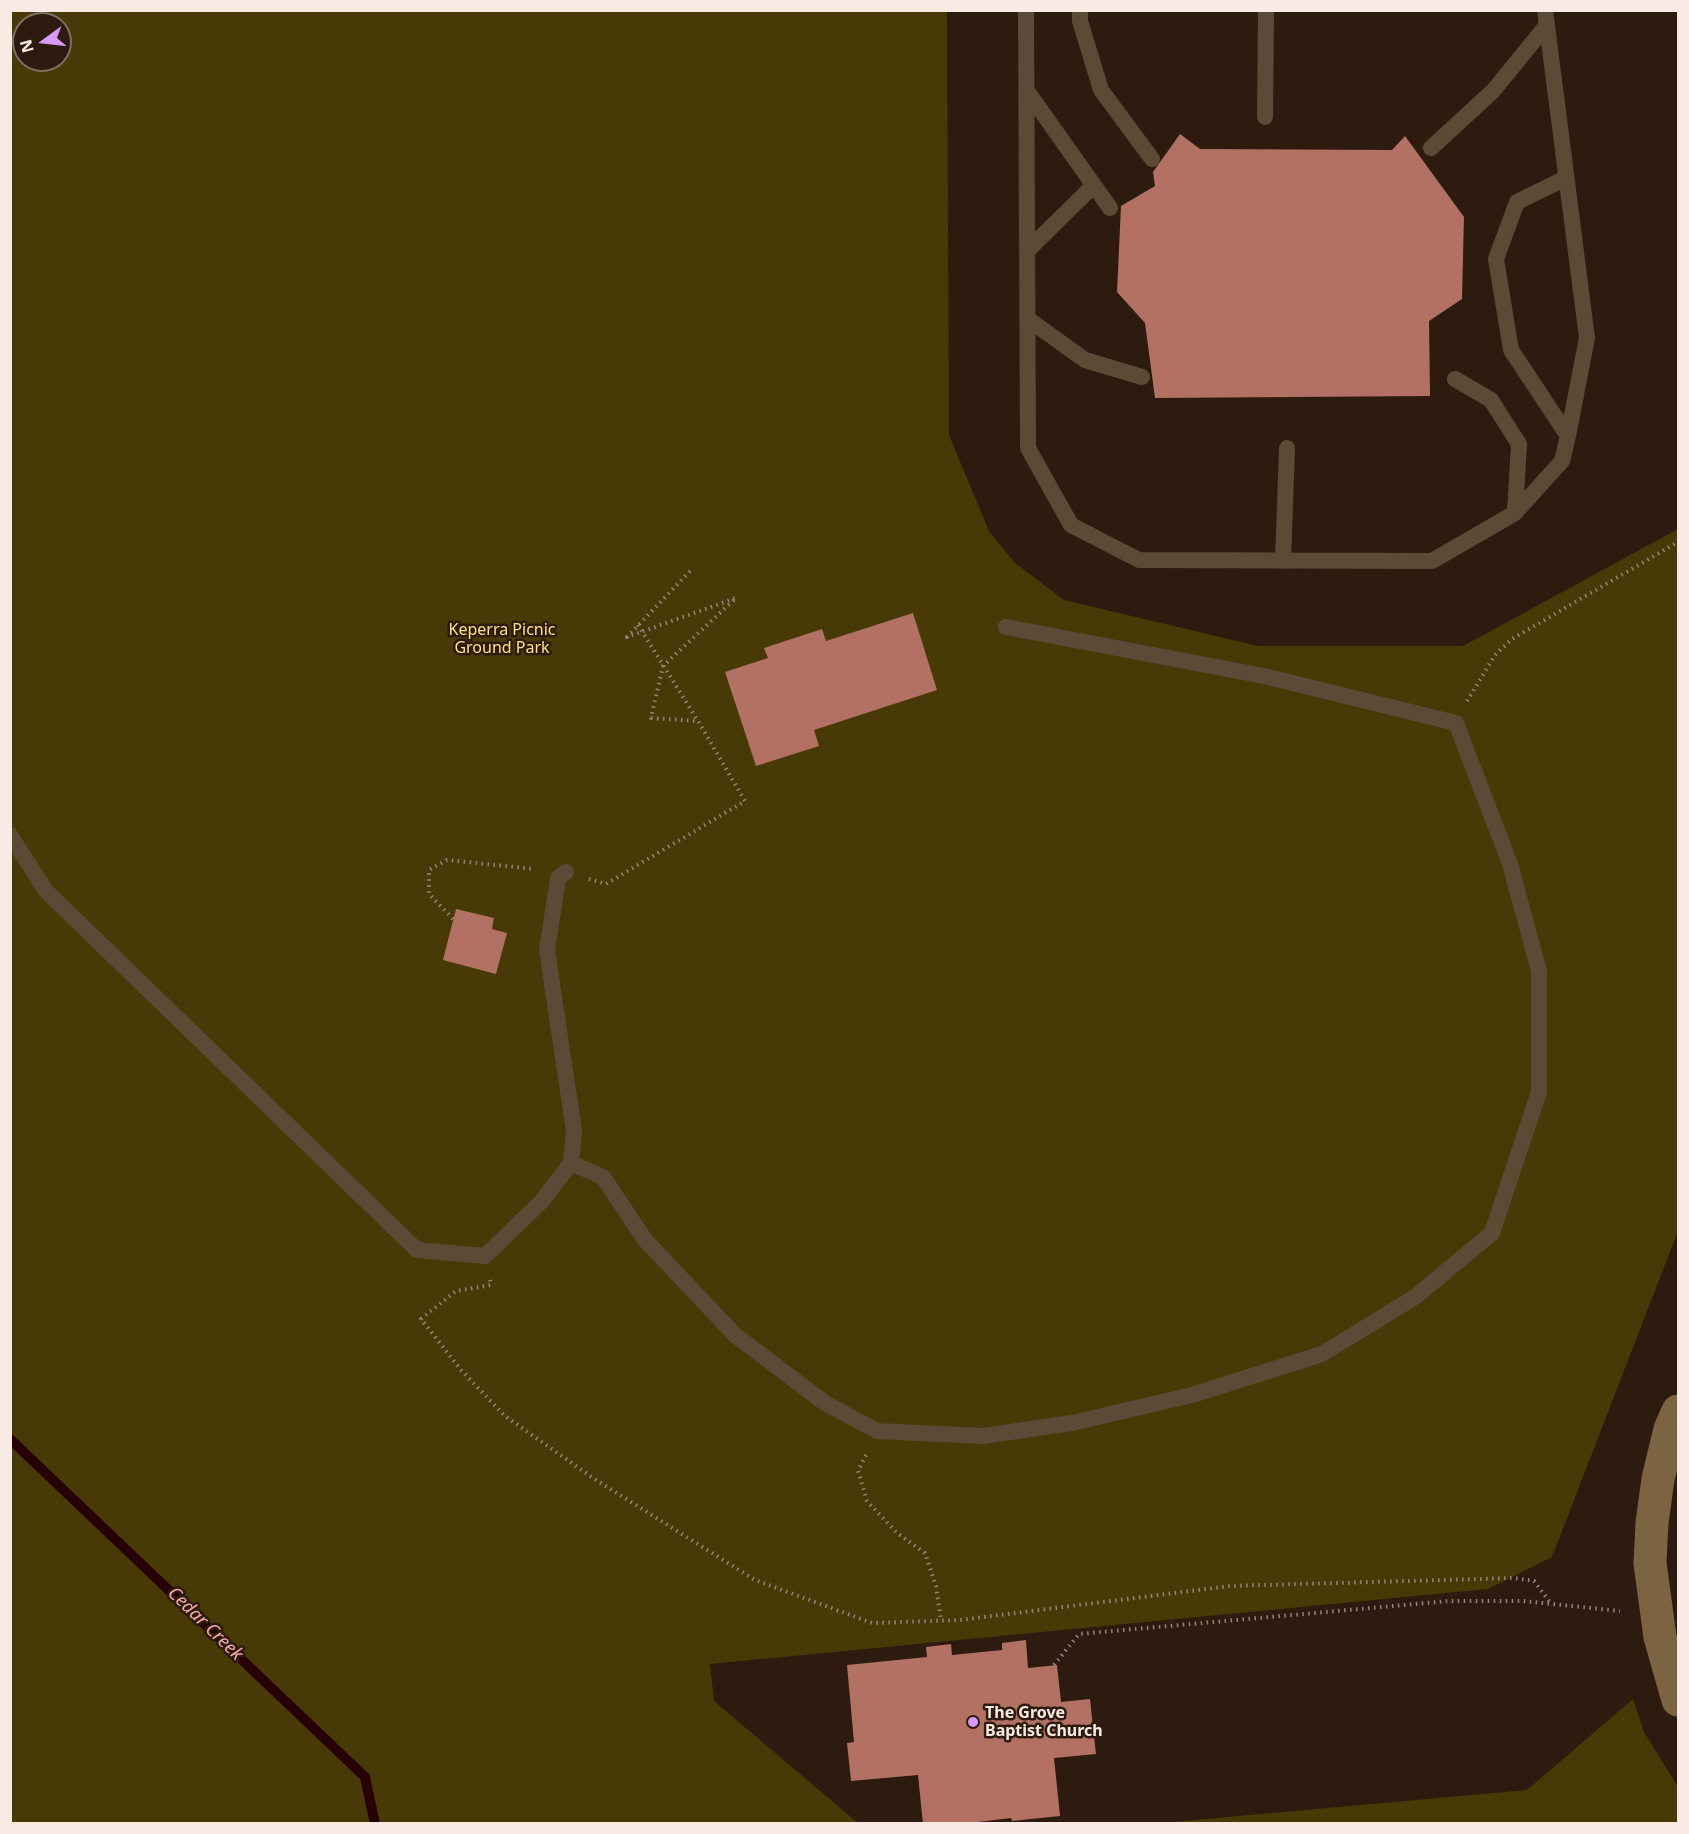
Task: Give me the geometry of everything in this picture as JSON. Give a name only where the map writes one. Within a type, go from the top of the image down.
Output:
[{"type":"main road","points":[[1678,1411],[1670,1429],[1658,1479],[1652,1523],[1650,1563],[1660,1637],[1678,1700]]},
{"type":"lane","points":[[1026,10],[1029,249],[1028,448],[1071,525],[1139,560],[1432,561],[1515,513],[1562,461],[1587,338],[1546,18]]},
{"type":"lane","points":[[1080,10],[1080,21],[1101,90],[1152,159]]},
{"type":"lane","points":[[1265,117],[1266,10]]},
{"type":"lane","points":[[1431,148],[1492,91],[1546,18]]},
{"type":"lane","points":[[1027,91],[1110,208]]},
{"type":"lane","points":[[1566,178],[1517,202],[1496,260],[1511,350],[1568,436]]},
{"type":"lane","points":[[1029,249],[1094,185]]},
{"type":"lane","points":[[1028,319],[1085,360],[1142,377]]},
{"type":"lane","points":[[1455,379],[1491,400],[1520,444],[1515,513]]},
{"type":"lane","points":[[1283,561],[1287,448]]},
{"type":"lane","points":[[571,1163],[603,1177],[645,1240],[735,1335],[825,1403],[877,1431],[982,1436],[1072,1423],[1192,1395],[1322,1354],[1414,1297],[1492,1233],[1539,1092],[1539,971],[1510,864],[1456,723],[1264,676],[1006,627]]},
{"type":"lane","points":[[10,835],[46,891],[417,1250],[485,1256],[541,1202],[571,1163],[574,1131],[547,950],[558,878],[566,872]]},
{"type":"path","points":[[1456,723],[1495,655],[1512,639],[1678,542]]},
{"type":"path","points":[[693,568],[627,637],[736,598],[663,666],[651,718],[698,721]]},
{"type":"path","points":[[453,919],[429,894],[429,870],[447,860],[566,872],[606,884],[745,801],[638,625]]},
{"type":"path","points":[[485,1256],[491,1285],[456,1291],[421,1319],[461,1370],[505,1416],[593,1478],[755,1580],[872,1623],[941,1620],[1230,1586],[1514,1578],[1534,1581],[1552,1605]]},
{"type":"path","points":[[877,1431],[858,1471],[867,1501],[897,1533],[925,1553],[936,1586],[941,1620]]},
{"type":"path","points":[[1054,1665],[1080,1634],[1449,1601],[1523,1602],[1620,1611]]},
{"type":"green space","name":"Keperra Picnic Ground Park","points":[[11,11],[947,11],[949,435],[989,531],[1015,563],[1064,600],[1258,646],[1463,646],[1678,529],[1678,1231],[1552,1557],[1488,1589],[710,1664],[714,1701],[858,1823],[11,1824]]},
{"type":"green space","points":[[1633,1699],[1644,1732],[1678,1787],[1678,1823],[1161,1823],[1527,1790]]},
{"type":"building","points":[[1180,134],[1200,149],[1392,150],[1405,136],[1464,217],[1462,299],[1429,321],[1430,396],[1155,398],[1145,323],[1117,292],[1121,206],[1155,186],[1153,172]]},
{"type":"building","points":[[913,613],[937,690],[814,730],[819,746],[756,766],[725,672],[768,658],[764,648],[822,629],[826,641]]},
{"type":"building","points":[[456,909],[494,918],[492,929],[507,933],[496,974],[443,960]]},
{"type":"building","name":"The Grove Baptist Church","points":[[1026,1640],[1028,1668],[1057,1665],[1061,1702],[1090,1699],[1096,1754],[1054,1758],[1060,1816],[1012,1821],[1011,1818],[961,1824],[923,1824],[918,1775],[851,1781],[847,1743],[854,1742],[847,1665],[927,1657],[926,1647],[951,1644],[952,1655],[1002,1650],[1002,1643]]},
{"type":"waterway","name":"Cedar Creek","points":[[10,1439],[365,1777],[375,1824]]},
{"type":"place","name":"The Grove Baptist Church","points":[[973,1722]]}]
